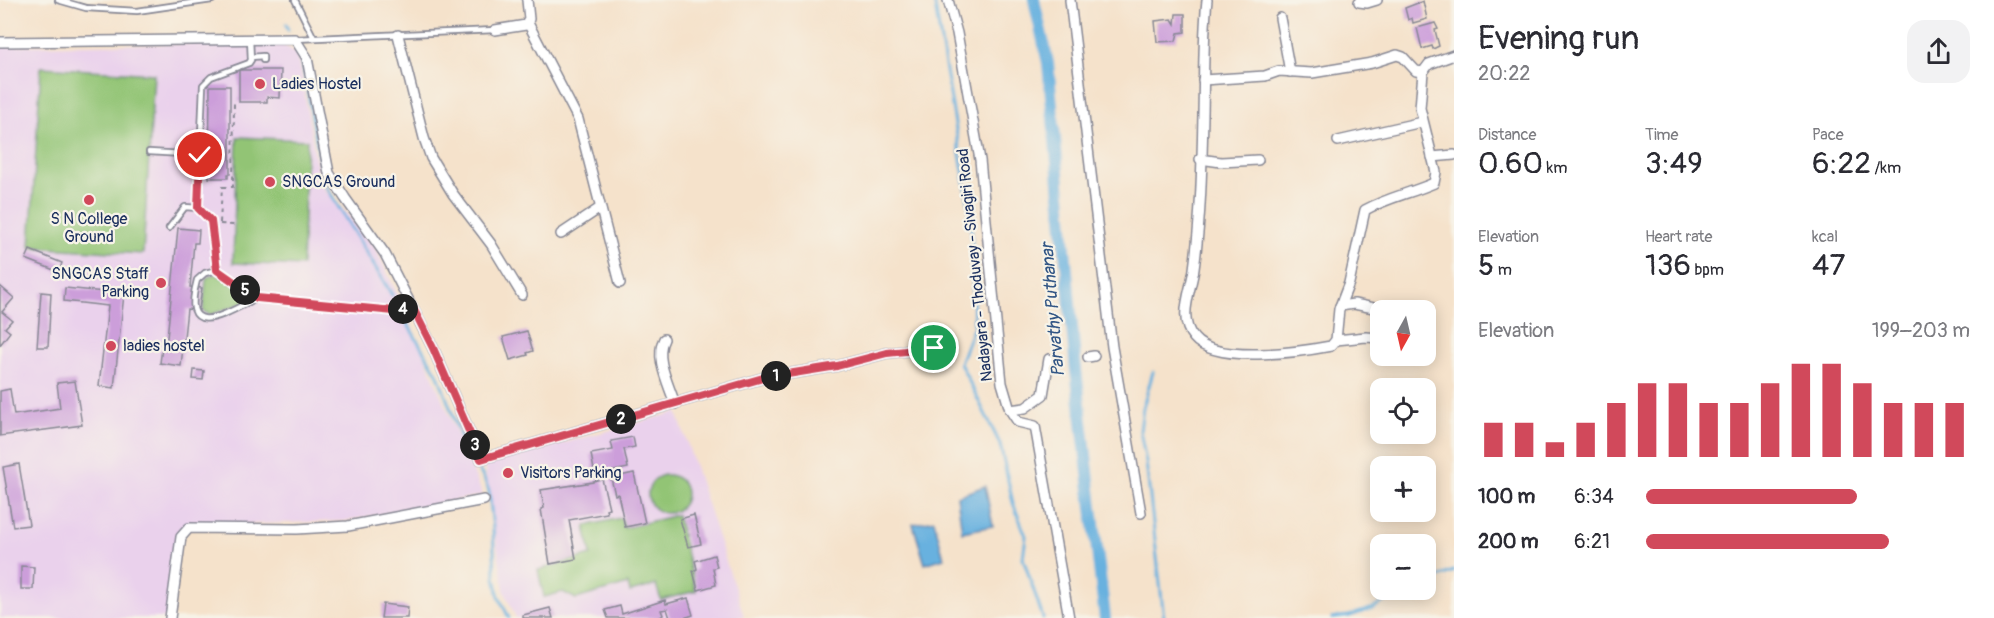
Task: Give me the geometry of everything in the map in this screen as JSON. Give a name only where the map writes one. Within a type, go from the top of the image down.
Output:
[{"type":"street","points":[[527,0],[528,23],[578,119],[620,284]]},
{"type":"street","name":"Nadayara - Thoduvay - Sivagiri Road","points":[[948,0],[957,33],[980,160],[995,325],[1002,383],[1010,410]]},
{"type":"street","points":[[1070,0],[1112,346],[1141,513]]},
{"type":"street","points":[[1207,0],[1203,34],[1200,159],[1194,268],[1184,321],[1194,338],[1207,349],[1240,354],[1274,353],[1331,346],[1336,340],[1340,306],[1349,283],[1365,210],[1380,202],[1434,183],[1436,172],[1420,108],[1423,72],[1429,64],[1454,55]]},
{"type":"street","points":[[1359,2],[1377,0]]},
{"type":"street","points":[[1280,18],[1290,72]]},
{"type":"street","points":[[495,30],[522,27],[528,23]]},
{"type":"street","points":[[398,34],[431,158],[453,194],[491,244],[522,295]]},
{"type":"street","points":[[0,42],[295,39],[307,58],[329,173],[385,254],[433,348],[481,459],[763,378],[837,366],[887,353],[934,348]]},
{"type":"street","points":[[1203,80],[1264,76],[1279,71],[1311,73],[1372,63],[1397,55],[1403,57],[1416,70],[1423,72]]},
{"type":"street","points":[[1338,141],[1422,122]]},
{"type":"street","points":[[1432,157],[1454,155]]},
{"type":"street","points":[[1200,159],[1221,162],[1258,160]]},
{"type":"street","points":[[561,234],[600,208]]},
{"type":"street","points":[[1340,306],[1354,304],[1370,307]]},
{"type":"street","points":[[1336,340],[1370,337]]},
{"type":"street","points":[[664,339],[660,348],[661,357],[675,404]]},
{"type":"street","points":[[1049,359],[1043,395],[1025,408],[1010,410],[1017,422],[1035,426],[1069,618]]},
{"type":"street","points":[[170,618],[181,537],[189,528],[297,530],[348,526],[484,500]]},
{"type":"lane","points":[[58,0],[86,8],[137,11],[212,0]]},
{"type":"lane","points":[[296,0],[314,38]]},
{"type":"lane","points":[[295,39],[495,30]]},
{"type":"lane","points":[[198,208],[204,82],[211,77],[249,63],[250,39]]},
{"type":"lane","points":[[250,57],[263,57],[263,60]]},
{"type":"lane","points":[[149,152],[200,155]]},
{"type":"lane","points":[[169,228],[185,207],[198,208],[211,221],[217,270],[257,298],[394,311],[412,306]]},
{"type":"lane","points":[[217,270],[205,273],[197,280],[193,303],[195,313],[200,317],[214,319],[257,298]]},
{"type":"path","points":[[222,187],[233,187],[234,102]]},
{"type":"path","points":[[220,224],[234,225]]},
{"type":"shaded area","points":[[280,43],[298,54],[318,174],[324,190],[375,247],[408,317],[483,495],[345,521],[186,526],[178,534],[168,618],[0,618],[0,46]]},
{"type":"shaded area","points":[[677,412],[744,616],[737,618],[516,618],[504,590],[484,465]]},
{"type":"green space","name":"S N College Ground","points":[[41,67],[154,74],[143,254],[30,247]]},
{"type":"green space","name":"SNGCAS Ground","points":[[237,137],[307,140],[302,266],[233,263]]},
{"type":"green space","points":[[214,274],[254,299],[210,315],[203,311],[206,278]]},
{"type":"green space","points":[[667,475],[680,481],[686,494],[680,507],[667,513],[654,507],[648,494],[654,481]]},
{"type":"green space","points":[[677,515],[696,591],[661,600],[656,585],[630,592],[628,584],[576,599],[563,592],[544,597],[538,570],[591,555],[585,526],[621,518],[624,528]]},
{"type":"water","points":[[985,486],[993,526],[962,532],[957,496]]},
{"type":"water","points":[[934,520],[944,558],[925,564],[913,524]]},
{"type":"building","points":[[1423,1],[1427,19],[1413,23],[1412,18],[1408,20],[1405,8]]},
{"type":"building","points":[[1176,14],[1185,14],[1185,32],[1178,33],[1176,41],[1157,42],[1155,21],[1172,19],[1175,24]]},
{"type":"building","points":[[1435,23],[1438,29],[1435,30],[1439,46],[1433,49],[1432,46],[1422,49],[1417,28]]},
{"type":"building","name":"Ladies Hostel","points":[[239,70],[281,70],[280,98],[267,97],[267,102],[239,102]]},
{"type":"building","points":[[210,86],[230,86],[230,174],[228,178],[209,178]]},
{"type":"building","points":[[178,228],[199,230],[198,243],[194,243],[190,287],[202,288],[199,310],[187,309],[181,366],[160,363],[162,348],[166,348]]},
{"type":"building","points":[[30,250],[62,263],[59,272],[26,259]]},
{"type":"building","points":[[0,286],[14,298],[2,312],[12,320],[5,328],[10,332],[0,345]]},
{"type":"building","name":"ladies hostel","points":[[65,288],[124,294],[114,388],[99,386],[108,306],[64,301]]},
{"type":"building","points":[[41,292],[51,293],[48,347],[37,347]]},
{"type":"building","points":[[527,331],[533,351],[527,353],[528,355],[510,360],[503,337]]},
{"type":"building","points":[[194,370],[204,371],[203,380],[193,379]]},
{"type":"building","points":[[75,381],[82,425],[0,436],[0,391],[10,389],[14,415],[60,408],[57,383]]},
{"type":"building","points":[[633,437],[635,447],[624,449],[628,468],[595,475],[591,454],[613,450],[611,441]]},
{"type":"building","points":[[19,464],[29,525],[13,527],[3,467]]},
{"type":"building","points":[[634,473],[645,523],[625,527],[618,494],[615,495],[611,478]]},
{"type":"building","points":[[602,479],[609,508],[606,509],[607,513],[569,520],[576,559],[550,564],[541,509],[544,508],[541,490]]},
{"type":"building","points":[[694,515],[701,544],[688,547],[680,519]]},
{"type":"building","points":[[714,555],[717,567],[713,568],[716,585],[698,590],[693,571],[697,569],[695,561]]},
{"type":"building","points":[[21,566],[34,567],[33,589],[21,589]]},
{"type":"building","points":[[688,598],[693,615],[684,618],[670,618],[667,609],[661,610],[663,615],[659,618],[608,618],[605,610],[620,606],[622,614],[665,600],[666,604]]},
{"type":"building","points":[[383,604],[408,607],[407,618],[381,618]]},
{"type":"building","points":[[550,608],[553,618],[523,618],[523,615]]},
{"type":"waterway","points":[[934,0],[971,218],[974,326],[960,363],[1000,444],[1013,503],[1026,536],[1023,558],[1043,618]]},
{"type":"waterway","name":"Parvathy Puthanar","points":[[1034,0],[1048,63],[1076,370],[1105,618]]},
{"type":"waterway","points":[[286,24],[288,30]]},
{"type":"waterway","points":[[301,54],[324,183],[392,295]]},
{"type":"waterway","points":[[404,318],[438,375],[462,440],[489,491],[495,577],[499,597],[509,618]]},
{"type":"waterway","points":[[1153,372],[1143,407],[1140,431],[1146,462],[1164,618]]},
{"type":"waterway","points":[[1436,578],[1454,571]]},
{"type":"waterway","points":[[1332,618],[1349,616],[1374,608],[1387,600]]},
{"type":"place","name":"Ladies Hostel","points":[[260,84]]},
{"type":"place","name":"SNGCAS Ground","points":[[270,182]]},
{"type":"place","name":"S N College Ground","points":[[89,200]]},
{"type":"place","name":"SNGCAS Staff Parking","points":[[161,283]]},
{"type":"place","name":"ladies hostel","points":[[111,346]]},
{"type":"place","name":"Visitors Parking","points":[[508,473]]},
{"type":"route","points":[[200,155],[198,208],[211,221],[217,270],[257,298],[394,311],[412,306],[433,348],[481,459],[763,378],[837,366],[887,353],[934,348]]}]
